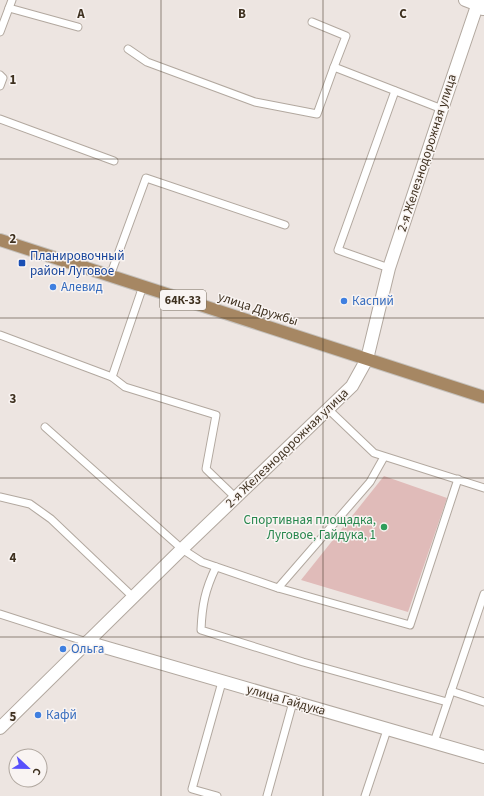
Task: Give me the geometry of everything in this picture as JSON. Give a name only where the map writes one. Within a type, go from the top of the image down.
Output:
[{"type":"main road","name":"улица Дружбы","points":[[0,240],[484,397]]},
{"type":"street","points":[[465,0],[480,5]]},
{"type":"street","name":"2-я Железнодорожная улица","points":[[0,728],[182,549],[352,386],[367,359],[389,268],[442,108],[480,5]]},
{"type":"street","name":"улица Гайдука","points":[[87,642],[484,757]]},
{"type":"lane","points":[[0,32],[12,0]]},
{"type":"lane","points":[[9,8],[78,27]]},
{"type":"lane","points":[[128,49],[147,62],[255,102],[317,114],[346,36],[312,22]]},
{"type":"lane","points":[[334,67],[442,108]]},
{"type":"lane","points":[[0,75],[3,78],[0,86]]},
{"type":"lane","points":[[389,268],[338,250],[395,91]]},
{"type":"lane","points":[[0,119],[114,161]]},
{"type":"lane","points":[[110,276],[146,178],[285,225]]},
{"type":"lane","points":[[112,378],[143,286]]},
{"type":"lane","points":[[0,336],[112,378],[126,387],[216,415],[206,469],[236,498]]},
{"type":"lane","points":[[328,409],[374,454],[484,488]]},
{"type":"lane","points":[[45,427],[182,549],[202,562],[278,588],[410,625],[458,480]]},
{"type":"lane","points":[[278,588],[370,482],[384,456]]},
{"type":"lane","points":[[0,497],[30,504],[51,519],[133,597]]},
{"type":"lane","points":[[216,567],[209,581],[202,607],[201,630],[302,662],[447,702]]},
{"type":"lane","points":[[434,742],[484,594]]},
{"type":"lane","points":[[0,614],[87,642]]},
{"type":"lane","points":[[476,619],[484,622]]},
{"type":"lane","points":[[217,796],[192,789],[222,682]]},
{"type":"lane","points":[[451,692],[484,702]]},
{"type":"lane","points":[[268,796],[293,702]]},
{"type":"lane","points":[[365,796],[387,730]]},
{"type":"shaded area","points":[[384,476],[447,498],[408,612],[301,580]]},
{"type":"place","name":"Планировочный район Луговое","points":[[22,263]]},
{"type":"place","name":"Алевид","points":[[53,287]]},
{"type":"place","name":"Каспий","points":[[344,301]]},
{"type":"place","name":"Спортивная площадка, Луговое, Гайдука, 1","points":[[384,527]]},
{"type":"place","name":"Ольга","points":[[63,649]]},
{"type":"place","name":"Кафй","points":[[38,715]]}]
